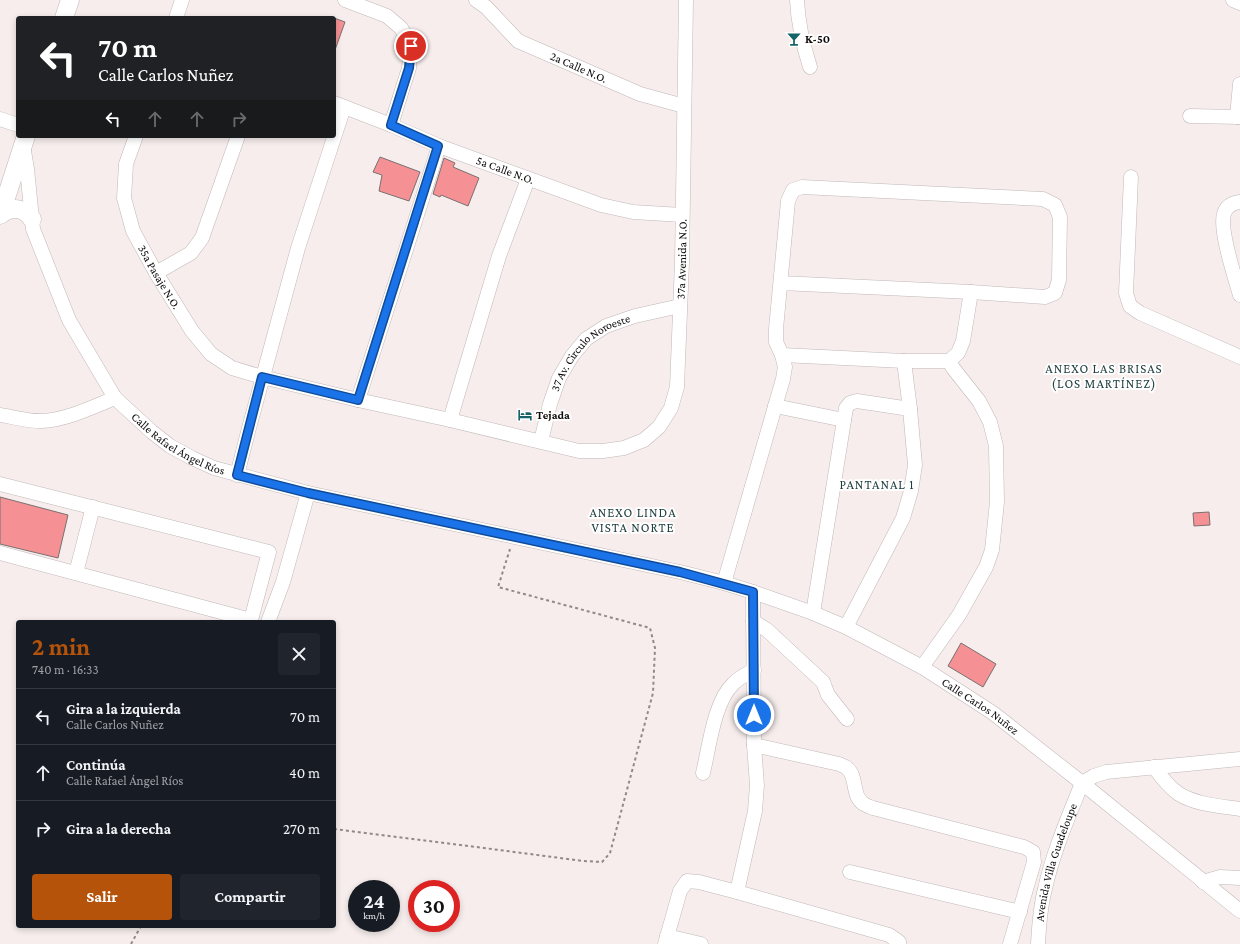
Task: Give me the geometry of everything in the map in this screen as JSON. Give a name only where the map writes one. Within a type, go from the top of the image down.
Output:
[{"type":"main road","points":[[65,16],[70,0]]},
{"type":"main road","points":[[0,214],[24,140]]},
{"type":"main road","points":[[0,214],[9,209],[17,209],[24,211],[32,219]]},
{"type":"street","points":[[177,16],[182,0]]},
{"type":"street","points":[[345,0],[387,16],[401,28],[411,46],[409,68],[391,125]]},
{"type":"street","name":"37a Avenida N.O.","points":[[450,420],[579,451],[603,452],[624,448],[644,440],[659,427],[671,408],[677,387],[680,306],[686,0]]},
{"type":"street","points":[[797,0],[804,48],[810,66]]},
{"type":"street","name":"2a Calle N.O.","points":[[481,4],[518,41],[640,94],[684,106]]},
{"type":"street","points":[[1190,116],[1239,117],[1240,84]]},
{"type":"street","points":[[336,115],[339,105]]},
{"type":"street","name":"5a Calle N.O.","points":[[339,105],[391,125],[438,146],[601,205],[633,212],[682,215]]},
{"type":"street","points":[[0,118],[16,124]]},
{"type":"street","name":"35a Pasaje N.O.","points":[[135,138],[126,164],[124,198],[133,231],[156,273],[192,332],[211,354],[232,368],[262,377],[450,420]]},
{"type":"street","points":[[156,273],[191,253],[202,238],[237,138]]},
{"type":"street","points":[[237,475],[262,377],[330,138]]},
{"type":"street","name":"Calle Rafael Ángel Ríos","points":[[24,140],[33,229],[69,320],[116,398],[152,432],[170,446],[214,468],[308,493],[680,572]]},
{"type":"street","points":[[358,400],[438,146]]},
{"type":"street","points":[[1131,178],[1126,293],[1130,306],[1140,313],[1240,357]]},
{"type":"street","points":[[450,420],[499,256],[528,179]]},
{"type":"street","points":[[724,583],[783,378],[785,366],[776,342],[776,328],[788,201],[793,190],[802,187],[1043,198],[1055,205],[1060,217],[1059,280],[1055,292],[1045,297],[781,283]]},
{"type":"street","points":[[1240,202],[1232,204],[1224,213],[1222,227],[1240,295]]},
{"type":"street","points":[[782,355],[904,361],[949,361],[958,353],[963,341],[970,292]]},
{"type":"street","name":"37 Av. Circulo Noroeste","points":[[541,441],[550,404],[560,378],[572,356],[586,339],[606,326],[635,316],[680,306]]},
{"type":"street","points":[[846,627],[903,518],[911,491],[915,465],[904,361]]},
{"type":"street","points":[[922,667],[959,615],[986,567],[992,550],[997,502],[996,446],[990,422],[979,401],[949,361]]},
{"type":"street","points":[[0,415],[39,421],[54,420],[116,398]]},
{"type":"street","points":[[813,613],[846,408],[850,403],[857,401],[910,409]]},
{"type":"street","points":[[775,406],[844,420]]},
{"type":"street","points":[[0,484],[269,552],[251,620],[0,553]]},
{"type":"street","points":[[269,620],[283,582],[308,493]]},
{"type":"street","points":[[76,573],[93,507]]},
{"type":"street","name":"Calle Carlos Nuñez","points":[[680,572],[724,583],[813,613],[846,627],[922,667],[993,713],[1240,911]]},
{"type":"street","points":[[737,892],[755,811],[757,785],[754,745],[753,592]]},
{"type":"street","points":[[753,621],[768,630],[823,682],[828,695],[847,719]]},
{"type":"street","points":[[703,773],[715,719],[724,695],[733,683],[754,670]]},
{"type":"street","points":[[754,745],[839,764],[848,768],[852,775],[859,800],[864,805],[1024,847],[1033,852],[1034,862],[1010,944]]},
{"type":"street","points":[[1082,783],[1094,776],[1106,772],[1240,759]]},
{"type":"street","points":[[1154,767],[1164,781],[1180,794],[1196,801],[1240,809]]},
{"type":"street","name":"Avenida Villa Guadeloupe","points":[[1038,944],[1044,889],[1056,849],[1082,783]]},
{"type":"street","points":[[850,872],[1020,912]]},
{"type":"street","points":[[1204,882],[1220,877],[1240,878]]},
{"type":"street","points":[[700,944],[666,940],[680,891],[687,881],[699,882],[737,892],[889,935],[899,942],[899,944]]},
{"type":"path","points":[[336,829],[583,861],[602,862],[610,852],[653,693],[655,648],[650,628],[498,587],[514,537]]},
{"type":"path","points":[[131,944],[140,928]]},
{"type":"building","points":[[336,19],[345,22],[336,47]]},
{"type":"building","points":[[380,157],[420,172],[409,201],[379,191],[382,175],[373,172]]},
{"type":"building","points":[[444,158],[455,163],[453,167],[479,178],[468,206],[441,195],[440,197],[433,194]]},
{"type":"building","points":[[0,497],[68,515],[58,558],[0,544]]},
{"type":"building","points":[[1209,512],[1210,525],[1194,526],[1193,513]]},
{"type":"building","points":[[961,643],[996,664],[983,687],[948,666]]},
{"type":"place","name":"K-50","points":[[794,39]]},
{"type":"place","name":"Tejada","points":[[525,415]]},
{"type":"district","name":"ANEXO LAS BRISAS (LOS MARTÍNEZ)","points":[[1104,376]]},
{"type":"district","name":"PANTANAL 1","points":[[877,484]]},
{"type":"district","name":"ANEXO LINDA VISTA NORTE","points":[[633,520]]},
{"type":"route","points":[[411,46],[409,68],[391,125],[438,146],[358,400],[262,377],[237,475],[308,493],[680,572],[753,592],[754,715]]}]
